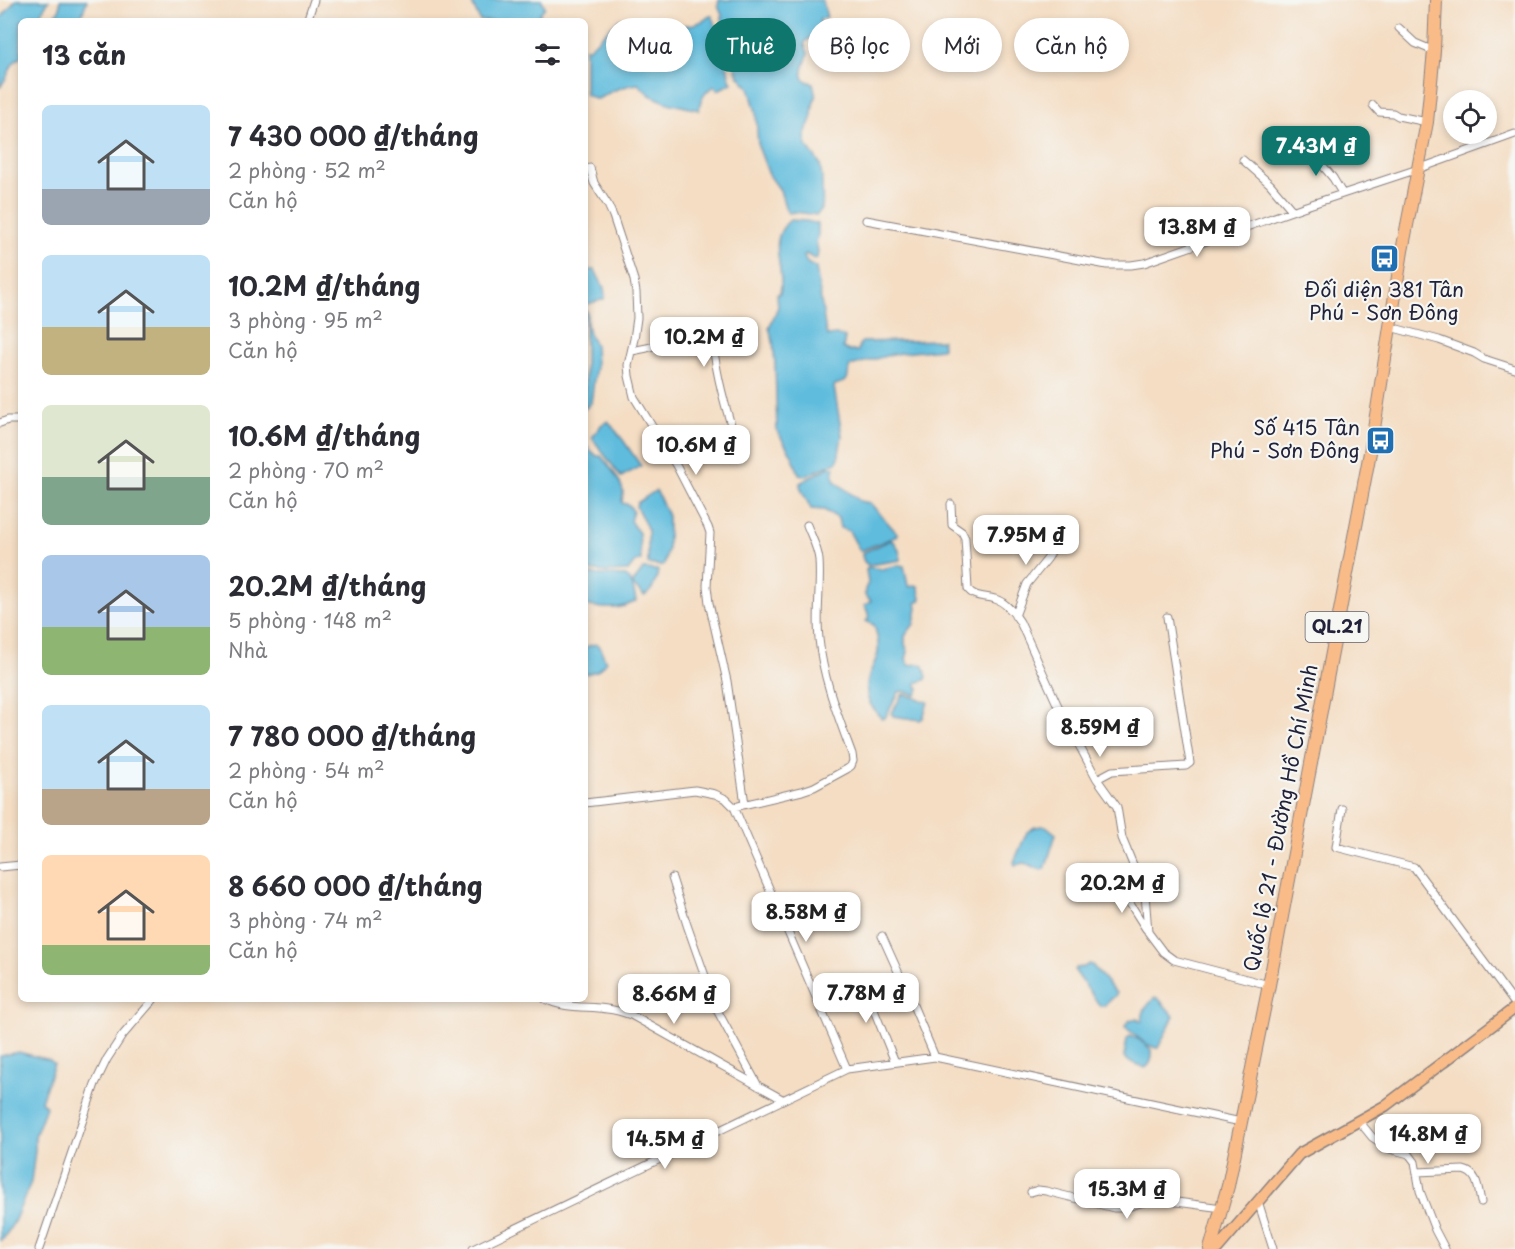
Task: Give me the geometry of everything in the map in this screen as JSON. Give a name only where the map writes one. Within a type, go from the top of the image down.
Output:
[{"type":"highway","name":"Quốc lộ 21 - Đường Hồ Chí Minh","points":[[1210,1249],[1222,1208],[1269,985],[1371,447],[1427,122],[1436,0]]},
{"type":"main road","points":[[1217,1249],[1299,1154],[1385,1106],[1515,1006]]},
{"type":"street","points":[[308,18],[315,0]]},
{"type":"street","points":[[1398,28],[1415,43],[1434,51]]},
{"type":"street","points":[[1373,105],[1379,112],[1393,113],[1427,122]]},
{"type":"street","points":[[866,220],[1107,265],[1131,266],[1144,264],[1292,210],[1418,169],[1515,134]]},
{"type":"street","points":[[1308,148],[1333,178],[1342,193]]},
{"type":"street","points":[[1243,159],[1270,184],[1292,210]]},
{"type":"street","points":[[590,168],[594,183],[613,216],[634,280],[637,318],[628,365],[634,397],[677,467],[710,533],[707,586],[709,603],[727,681],[745,804]]},
{"type":"street","points":[[1390,327],[1439,340],[1515,369]]},
{"type":"street","points":[[632,351],[692,334],[708,332],[711,335],[727,413],[740,454]]},
{"type":"street","points":[[0,423],[18,420]]},
{"type":"street","points":[[951,504],[952,525],[963,532],[965,538],[968,590],[972,594],[997,599],[1020,622],[1057,704],[1097,779],[1119,810],[1121,833],[1145,894],[1148,932]]},
{"type":"street","points":[[734,807],[808,789],[847,769],[853,761],[826,676],[819,639],[819,559],[807,525]]},
{"type":"street","points":[[1015,615],[1026,584],[1048,558],[1064,528]]},
{"type":"street","points":[[1097,779],[1112,771],[1186,766],[1190,763],[1167,617]]},
{"type":"street","points":[[588,803],[695,790],[715,794],[726,799],[734,807],[847,1069]]},
{"type":"street","points":[[1342,809],[1336,847],[1414,867],[1515,1006]]},
{"type":"street","points":[[0,867],[18,865]]},
{"type":"street","points":[[672,878],[717,1010],[758,1086]]},
{"type":"street","points":[[1117,882],[1148,932],[1163,952],[1174,960],[1269,985]]},
{"type":"street","points":[[882,936],[935,1057]]},
{"type":"street","points":[[861,978],[895,1062]]},
{"type":"street","points":[[39,1249],[95,1084],[122,1036],[151,1002]]},
{"type":"street","points":[[556,1002],[573,1007],[605,1008],[631,1015],[782,1099]]},
{"type":"street","points":[[473,1249],[847,1069],[935,1057],[1241,1122]]},
{"type":"street","points":[[1359,1121],[1372,1137],[1390,1149],[1409,1154],[1415,1162],[1420,1191],[1445,1249]]},
{"type":"street","points":[[1417,1172],[1462,1170],[1469,1172],[1475,1177],[1481,1202]]},
{"type":"street","points":[[1031,1192],[1046,1191],[1114,1208],[1124,1208],[1154,1199],[1222,1208]]},
{"type":"street","points":[[1258,1201],[1273,1249]]},
{"type":"water","points":[[16,0],[49,0],[38,18],[18,18],[18,59],[13,63],[0,88],[0,19]]},
{"type":"water","points":[[60,0],[87,0],[81,18],[54,18],[60,8]]},
{"type":"water","points":[[464,0],[542,0],[545,7],[540,13],[541,18],[479,18],[471,1]]},
{"type":"water","points":[[719,0],[822,0],[827,18],[808,18],[808,40],[804,43],[808,53],[803,71],[804,79],[813,83],[816,97],[805,137],[807,146],[821,168],[822,204],[817,215],[788,213],[786,210],[780,190],[769,175],[758,146],[756,112],[749,87],[737,72],[796,72],[796,18],[722,18],[718,6]]},
{"type":"water","points":[[705,19],[705,72],[728,72],[732,83],[718,90],[715,86],[708,91],[702,99],[699,110],[668,103],[650,95],[638,84],[612,91],[598,99],[588,96],[588,48],[606,32],[606,72],[693,72],[693,24]]},
{"type":"water","points":[[790,220],[818,224],[817,258],[814,259],[806,254],[804,256],[807,263],[816,268],[828,336],[845,337],[843,348],[849,351],[858,351],[862,342],[942,340],[943,348],[893,354],[850,366],[847,379],[834,387],[842,435],[838,460],[806,476],[799,474],[792,455],[777,431],[775,363],[769,328],[778,307],[777,294],[780,293],[781,283],[777,245],[783,228]]},
{"type":"water","points":[[588,270],[595,270],[604,288],[604,299],[588,304]]},
{"type":"water","points":[[588,329],[595,345],[596,366],[591,403],[588,406]]},
{"type":"water","points":[[608,421],[641,466],[621,477],[592,438],[601,425]]},
{"type":"water","points":[[588,448],[597,456],[601,456],[617,478],[623,492],[622,503],[629,505],[633,511],[630,521],[639,533],[641,560],[634,563],[628,571],[588,570]]},
{"type":"water","points":[[829,467],[835,467],[833,475],[835,481],[860,501],[870,503],[897,533],[897,536],[860,551],[849,531],[840,528],[838,518],[824,510],[811,509],[800,483]]},
{"type":"water","points":[[655,491],[668,516],[668,548],[662,566],[648,564],[648,530],[636,506]]},
{"type":"water","points":[[891,540],[897,546],[901,560],[868,565],[865,563],[862,553]]},
{"type":"water","points":[[904,566],[908,586],[918,586],[921,598],[916,603],[914,624],[905,636],[908,652],[906,659],[909,665],[924,666],[927,677],[916,683],[919,689],[916,695],[899,692],[885,718],[882,719],[867,694],[867,683],[878,653],[878,646],[874,625],[866,621],[869,618],[864,606],[871,601],[865,596],[868,583],[866,570],[868,567],[882,569]]},
{"type":"water","points":[[643,569],[658,571],[654,586],[644,596],[633,585]]},
{"type":"water","points":[[588,574],[626,576],[632,584],[636,601],[624,606],[588,605]]},
{"type":"water","points":[[599,645],[606,662],[597,671],[588,673],[588,646]]},
{"type":"water","points":[[904,694],[928,702],[923,718],[920,720],[893,716],[892,713]]},
{"type":"water","points":[[1046,826],[1056,834],[1045,869],[1042,870],[1025,863],[1015,865],[1014,862],[1027,832],[1035,827]]},
{"type":"water","points":[[1089,964],[1116,993],[1104,1006],[1100,1006],[1075,971],[1076,968]]},
{"type":"water","points":[[1154,998],[1158,998],[1174,1016],[1158,1048],[1146,1044],[1125,1027],[1133,1019],[1137,1018],[1142,1021],[1144,1010]]},
{"type":"water","points":[[1130,1036],[1152,1050],[1152,1058],[1145,1068],[1124,1057],[1127,1039]]},
{"type":"water","points":[[18,1052],[50,1060],[54,1064],[41,1101],[46,1107],[35,1136],[31,1182],[14,1222],[0,1241],[0,1056]]},
{"type":"place","name":"Đối diện 381 Tân Phú - Sơn Đông","points":[[1384,259]]},
{"type":"place","name":"Số 415 Tân Phú - Sơn Đông","points":[[1381,440]]}]
